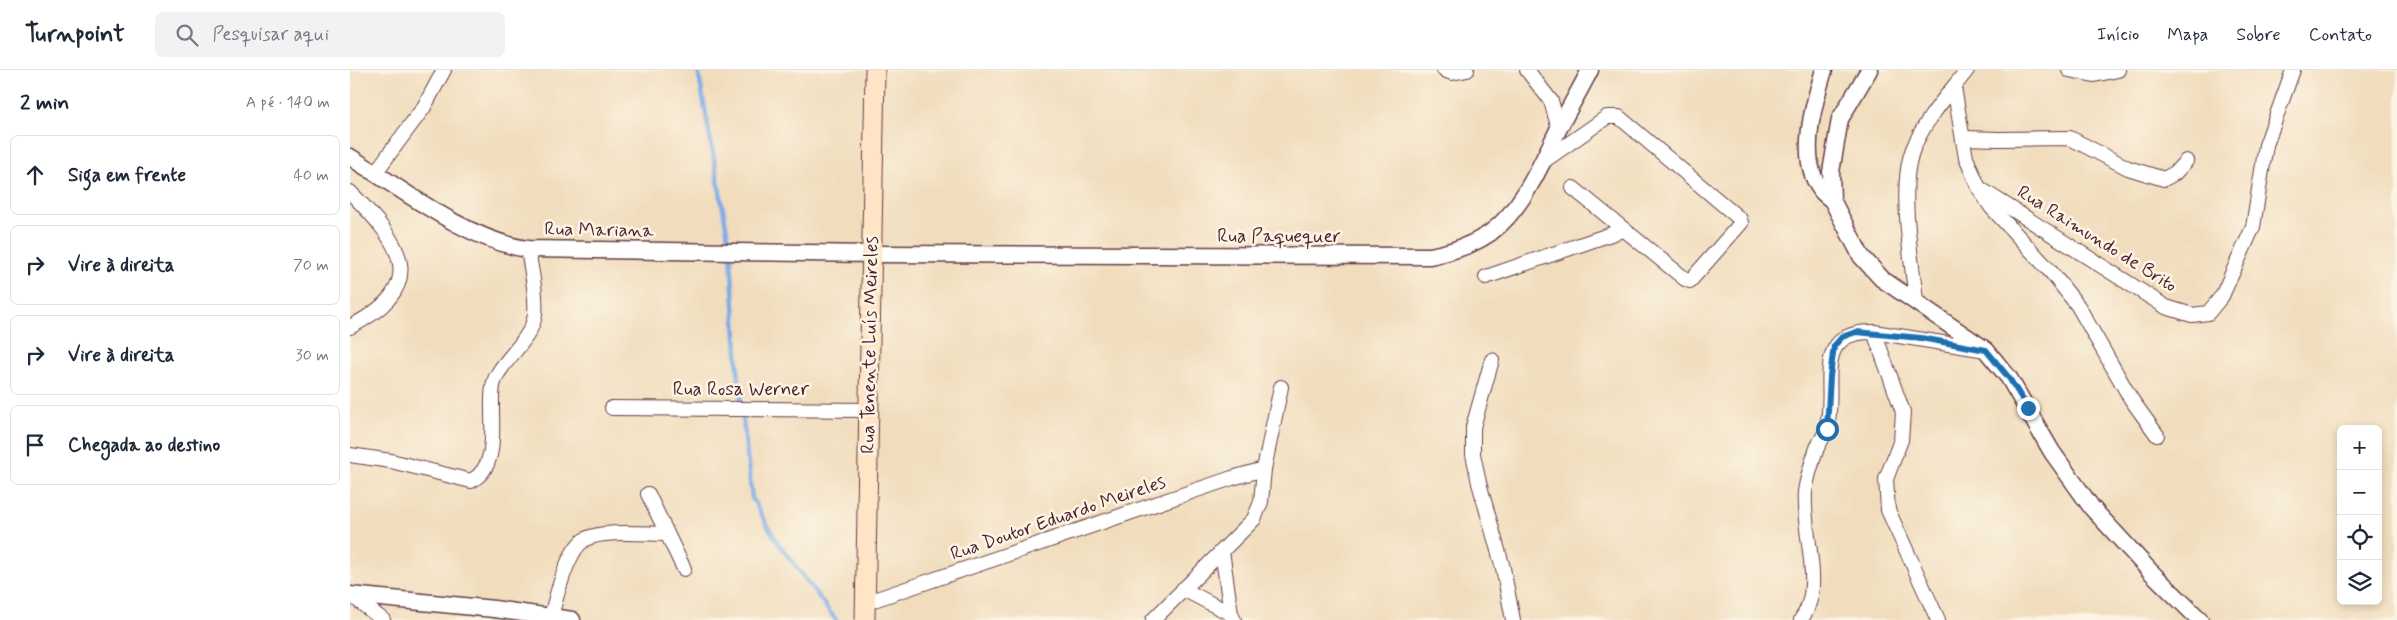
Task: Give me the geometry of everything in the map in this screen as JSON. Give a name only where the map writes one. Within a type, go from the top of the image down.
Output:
[{"type":"main road","name":"Rua Tenente Luís Meireles","points":[[865,612],[875,70]]},
{"type":"street","points":[[375,173],[424,106],[444,70]]},
{"type":"street","points":[[1444,70],[1452,74],[1467,70]]},
{"type":"street","points":[[1527,70],[1551,101],[1559,129]]},
{"type":"street","name":"Rua Paquequer","points":[[871,254],[1430,256],[1456,250],[1491,232],[1508,215],[1544,161],[1590,70]]},
{"type":"street","points":[[1824,70],[1813,105],[1809,132],[1809,156],[1813,175],[1821,190],[1832,200],[1861,256],[1882,279],[1986,350],[2009,378],[2052,452],[2092,508],[2150,571],[2200,620]]},
{"type":"street","points":[[1832,200],[1831,172],[1840,119],[1869,70]]},
{"type":"street","points":[[1916,301],[1906,188],[1908,168],[1913,150],[1925,125],[1967,70]]},
{"type":"street","points":[[2069,70],[2094,75],[2118,70]]},
{"type":"street","name":"Rua Raimundo de Brito","points":[[1979,188],[2166,306],[2192,314],[2208,313],[2222,296],[2253,227],[2266,145],[2293,70]]},
{"type":"street","points":[[1954,87],[1966,158],[1979,188],[1991,207],[2051,272],[2078,306],[2131,399],[2156,435]]},
{"type":"street","points":[[1544,161],[1607,117],[1619,117],[1740,219],[1741,223],[1690,281],[1623,230],[1573,188]]},
{"type":"street","points":[[1964,138],[2070,138],[2128,168],[2164,178],[2175,173],[2186,162]]},
{"type":"street","name":"Rua Mariana","points":[[350,157],[488,240],[528,249],[871,254]]},
{"type":"street","points":[[350,192],[368,210],[395,244],[400,261],[401,276],[396,289],[387,303],[369,317],[350,327]]},
{"type":"street","points":[[1486,276],[1623,230]]},
{"type":"street","points":[[350,455],[390,461],[471,481],[480,476],[490,460],[493,384],[531,329],[535,314],[528,249]]},
{"type":"street","points":[[1801,620],[1809,606],[1811,584],[1805,518],[1805,492],[1810,468],[1827,429],[1834,346],[1842,337],[1856,332],[1874,332],[1986,350]]},
{"type":"street","points":[[1874,332],[1903,412],[1902,440],[1886,478],[1888,510],[1938,620]]},
{"type":"street","points":[[1492,360],[1473,427],[1473,454],[1479,483],[1503,568],[1513,620]]},
{"type":"street","points":[[1153,620],[1254,519],[1261,502],[1264,470],[1281,387]]},
{"type":"street","name":"Rua Rosa Werner","points":[[612,408],[762,407],[869,410]]},
{"type":"street","name":"Rua Doutor Eduardo Meireles","points":[[865,612],[1232,478],[1264,470]]},
{"type":"street","points":[[648,494],[684,569]]},
{"type":"street","points":[[552,617],[572,553],[584,539],[607,534],[668,534]]},
{"type":"street","points":[[1222,550],[1232,617]]},
{"type":"street","points":[[1183,589],[1232,617]]},
{"type":"street","points":[[350,595],[494,609],[572,620]]},
{"type":"street","points":[[350,595],[383,620]]},
{"type":"waterway","points":[[698,70],[730,248]]},
{"type":"waterway","points":[[731,256],[739,385],[752,498],[776,540],[836,620]]},
{"type":"route","points":[[1827,429],[1834,346],[1842,337],[1856,332],[1874,332],[1921,338],[1955,346],[1986,350],[2009,378],[2028,408]]}]
